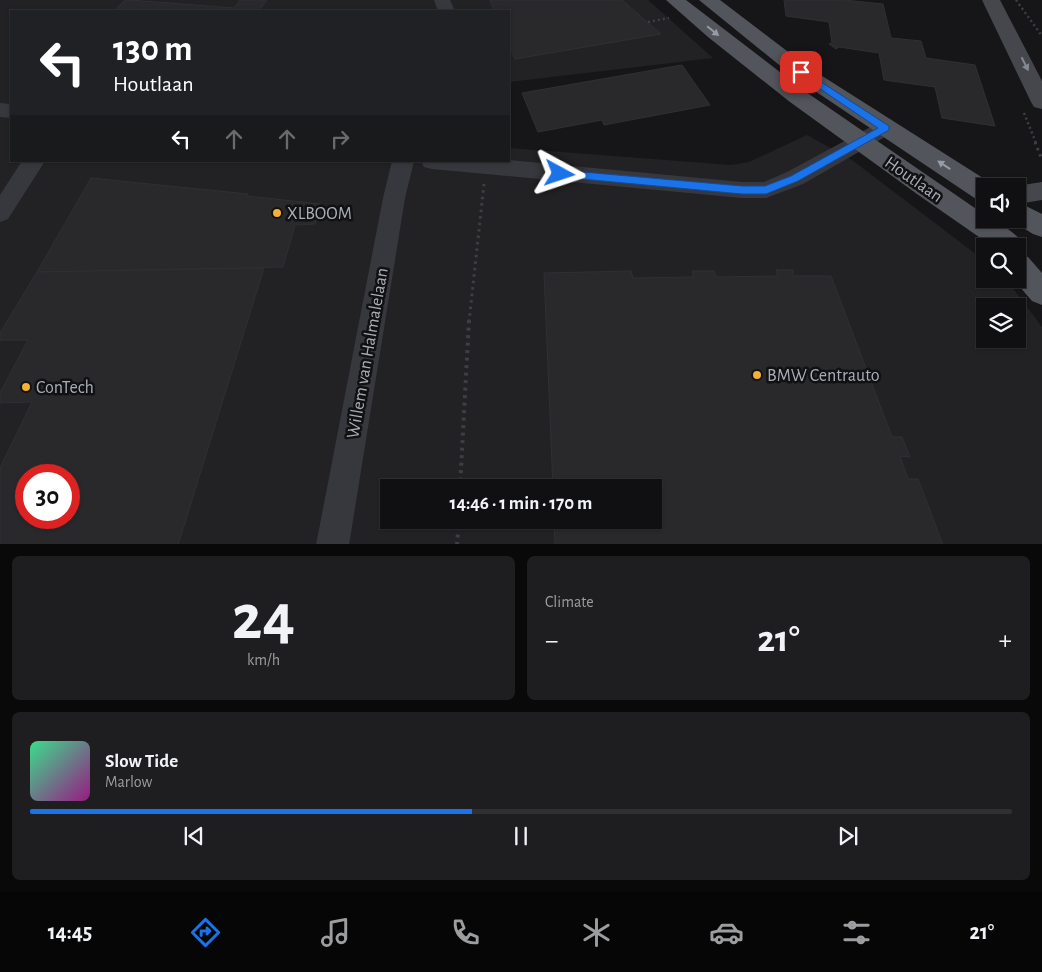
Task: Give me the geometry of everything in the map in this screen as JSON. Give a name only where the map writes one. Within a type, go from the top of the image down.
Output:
[{"type":"main road","name":"Houtlaan","points":[[708,0],[801,72],[976,186]]},
{"type":"main road","points":[[994,5],[1039,44]]},
{"type":"main road","points":[[994,5],[1042,102]]},
{"type":"main road","name":"Houtlaan","points":[[673,9],[976,223]]},
{"type":"main road","points":[[1026,194],[1042,192]]},
{"type":"main road","points":[[1026,217],[1042,227]]},
{"type":"main road","points":[[982,228],[992,238]]},
{"type":"main road","name":"Houtlaan","points":[[984,228],[1000,238]]},
{"type":"main road","points":[[1026,255],[1042,266]]},
{"type":"main road","points":[[1026,274],[1042,293]]},
{"type":"street","points":[[450,162],[742,190],[766,190],[794,178],[885,128]]},
{"type":"street","points":[[0,213],[33,162]]},
{"type":"street","name":"Willem van Halmalelaan","points":[[332,544],[394,198],[403,162]]},
{"type":"path","points":[[1016,0],[1039,44]]},
{"type":"path","points":[[648,22],[673,9]]},
{"type":"path","points":[[461,479],[470,310],[486,164]]},
{"type":"path","points":[[457,544],[458,529]]},
{"type":"shaded area","points":[[0,0],[648,0],[713,58],[510,82],[510,10],[10,10],[10,162],[510,162],[510,148],[731,165],[749,162],[807,135],[852,160],[976,254],[976,288],[1013,288],[1020,298],[976,298],[976,348],[1026,348],[1026,306],[1042,327],[1042,544],[0,544]]},
{"type":"building","points":[[125,0],[234,8],[233,10],[115,10]]},
{"type":"building","points":[[240,0],[267,0],[260,10],[233,10]]},
{"type":"building","points":[[490,0],[622,0],[661,34],[515,59],[510,47],[510,10],[494,10]]},
{"type":"building","points":[[784,0],[844,0],[883,4],[891,38],[921,41],[926,58],[975,65],[995,126],[942,118],[935,87],[884,80],[879,53],[839,47],[836,49],[829,44],[832,43],[829,22],[786,16]]},
{"type":"building","points":[[682,65],[710,105],[604,125],[602,120],[538,132],[522,93]]},
{"type":"building","points":[[91,178],[248,194],[247,196],[320,204],[315,224],[295,225],[283,267],[37,272]]},
{"type":"building","points":[[264,268],[178,544],[0,544],[0,468],[32,402],[0,403],[0,393],[28,340],[0,340],[0,333],[37,272]]},
{"type":"building","points":[[776,270],[793,270],[793,276],[831,276],[892,437],[902,437],[910,457],[900,456],[908,479],[918,479],[943,544],[555,544],[554,529],[662,529],[662,479],[553,479],[544,273],[631,271],[633,278],[694,277],[692,271],[714,271],[716,277],[778,276]]},
{"type":"place","name":"XLBOOM","points":[[277,213]]},
{"type":"place","name":"BMW Centrauto","points":[[757,375]]},
{"type":"place","name":"ConTech","points":[[26,387]]},
{"type":"route","points":[[560,174],[742,190],[766,190],[847,151],[885,128],[801,72]]}]
